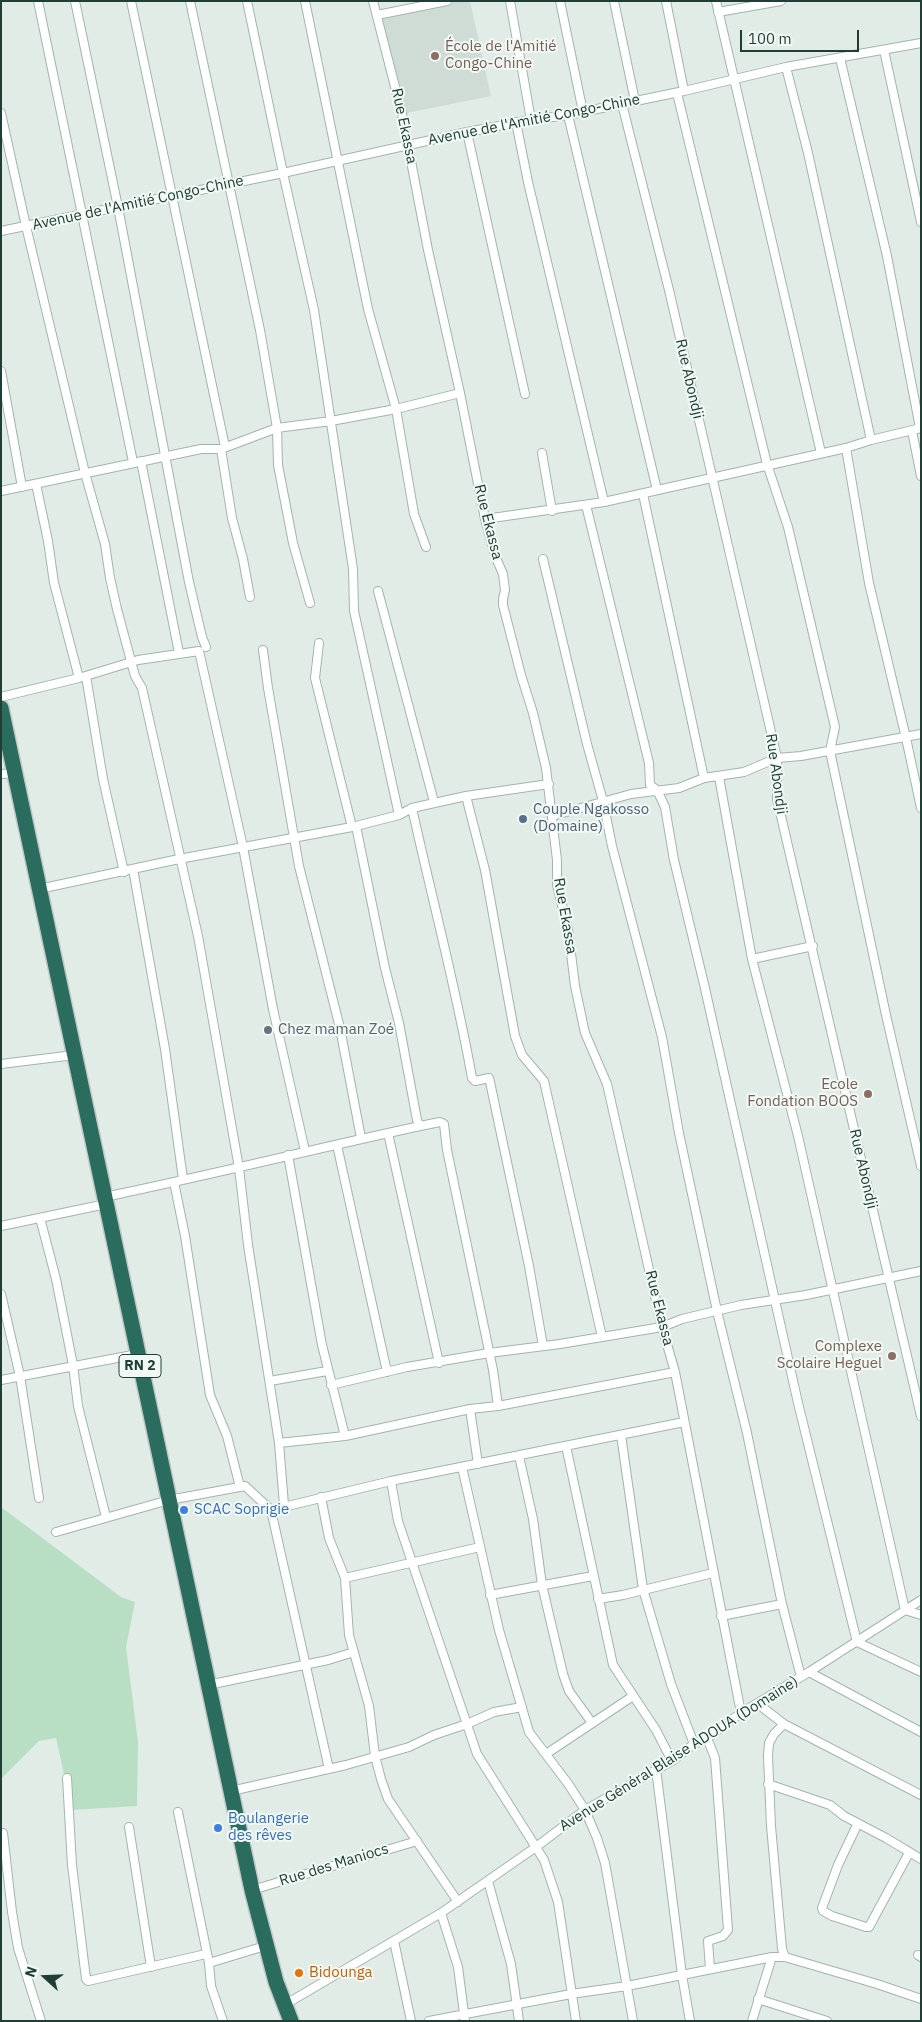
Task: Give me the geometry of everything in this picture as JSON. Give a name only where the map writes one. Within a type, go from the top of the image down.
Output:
[{"type":"highway","name":"RN 2","points":[[1,708],[8,774],[39,889],[252,1890],[265,1946],[291,2021]]},
{"type":"street","points":[[38,1],[179,653]]},
{"type":"street","points":[[75,1],[118,207],[189,582],[206,647]]},
{"type":"street","points":[[131,1],[174,196],[223,448],[232,518],[250,597]]},
{"type":"street","points":[[190,1],[260,330],[277,428],[278,465],[293,542],[310,603]]},
{"type":"street","points":[[247,1],[314,310],[353,569],[354,611],[399,815]]},
{"type":"street","points":[[305,1],[368,309],[396,409],[414,514],[426,547]]},
{"type":"street","name":"Rue Ekassa","points":[[373,1],[409,145],[428,250],[460,393],[484,519],[503,574],[505,590],[503,605],[521,675],[534,713],[548,784],[558,860],[557,886],[568,930],[575,986],[585,1033],[607,1084],[662,1327],[675,1372],[741,1713]]},
{"type":"street","points":[[510,1],[531,120]]},
{"type":"street","points":[[560,1],[583,112]]},
{"type":"street","points":[[614,1],[635,101]]},
{"type":"street","points":[[666,1],[680,92],[767,464],[788,527],[835,727],[830,751],[880,988],[921,1166]]},
{"type":"street","points":[[716,1],[821,453]]},
{"type":"street","points":[[718,12],[781,1]]},
{"type":"street","points":[[377,15],[441,2]]},
{"type":"street","name":"Avenue de l'Amitié Congo-Chine","points":[[1,231],[283,174],[467,132],[516,122],[568,115],[680,92],[786,67],[921,43]]},
{"type":"street","points":[[884,50],[921,222]]},
{"type":"street","points":[[484,519],[552,511],[643,494],[767,464],[846,448],[921,428],[887,256],[840,58]]},
{"type":"street","points":[[786,67],[815,182],[871,440]]},
{"type":"street","name":"Rue Abondji","points":[[622,104],[669,290],[777,758],[777,799],[813,946],[921,1416]]},
{"type":"street","points":[[1,112],[26,226],[85,472],[105,544],[110,578],[135,676],[142,688],[179,859],[198,936],[239,1168],[248,1245],[279,1443],[284,1505]]},
{"type":"street","points":[[568,115],[657,490]]},
{"type":"street","points":[[516,122],[528,182],[604,502]]},
{"type":"street","points":[[467,132],[526,394]]},
{"type":"street","points":[[1,371],[22,487]]},
{"type":"street","points":[[1,491],[201,448],[223,448],[277,428],[331,421],[396,409],[460,393]]},
{"type":"street","points":[[912,431],[921,476]]},
{"type":"street","points":[[846,448],[869,583],[921,808]]},
{"type":"street","points":[[542,453],[552,511]]},
{"type":"street","points":[[36,484],[48,541],[54,583],[82,677],[124,872]]},
{"type":"street","points":[[643,494],[704,778]]},
{"type":"street","points":[[586,505],[649,763],[650,785],[656,790],[665,807],[674,860],[706,994],[774,1300],[857,1642],[921,1672]]},
{"type":"street","points":[[543,558],[587,744],[603,801],[612,846],[662,1037],[717,1311],[747,1433],[782,1604],[801,1677]]},
{"type":"street","points":[[378,591],[434,802]]},
{"type":"street","points":[[319,643],[314,678],[354,826],[385,968],[400,1023],[420,1126]]},
{"type":"street","points":[[263,650],[294,838],[340,1028],[361,1138]]},
{"type":"street","points":[[1,696],[82,677],[138,660],[199,651],[243,847],[273,1009],[305,1151]]},
{"type":"street","points":[[552,816],[603,801],[656,790],[679,788],[704,778],[744,772],[777,758],[830,751],[921,734]]},
{"type":"street","points":[[719,777],[752,959],[798,1136],[905,1610],[921,1615]]},
{"type":"street","points":[[39,889],[179,859],[354,826],[399,815],[412,808],[434,802],[548,784]]},
{"type":"street","points":[[466,796],[486,878],[515,1036],[522,1055],[544,1081],[602,1337]]},
{"type":"street","points":[[412,808],[444,942],[472,1078],[475,1081],[489,1078],[490,1082],[527,1257],[543,1346]]},
{"type":"street","points":[[133,869],[165,1049],[183,1179]]},
{"type":"street","points":[[752,959],[813,946]]},
{"type":"street","points":[[1,1064],[74,1055]]},
{"type":"street","points":[[1,1226],[40,1218],[183,1179],[440,1122],[444,1124],[447,1150],[493,1370],[498,1406]]},
{"type":"street","points":[[388,1133],[439,1363]]},
{"type":"street","points":[[337,1145],[387,1372]]},
{"type":"street","points":[[288,1155],[327,1371],[345,1436]]},
{"type":"street","points":[[174,1182],[185,1236],[210,1395],[227,1436],[240,1487]]},
{"type":"street","points":[[40,1218],[56,1279],[73,1365],[78,1406],[106,1518]]},
{"type":"street","points":[[331,1384],[489,1353],[662,1327],[682,1319],[717,1311],[921,1270]]},
{"type":"street","points":[[1,1294],[20,1376],[39,1498]]},
{"type":"street","points":[[1,1380],[138,1354]]},
{"type":"street","points":[[270,1381],[327,1371]]},
{"type":"street","points":[[279,1443],[345,1436],[470,1409],[498,1406],[675,1372]]},
{"type":"street","points":[[470,1409],[478,1464]]},
{"type":"street","points":[[271,1510],[284,1505],[391,1481],[684,1422]]},
{"type":"street","points":[[621,1435],[630,1511],[641,1564],[643,1589],[671,1684],[694,1744]]},
{"type":"street","points":[[566,1446],[613,1665],[656,1730],[672,1761]]},
{"type":"street","points":[[520,1456],[533,1520],[542,1585],[566,1684],[574,1700],[592,1723]]},
{"type":"street","points":[[462,1467],[490,1595],[529,1732],[585,1810],[605,1863],[632,2021]]},
{"type":"street","points":[[391,1481],[398,1521],[478,1754],[486,1771],[544,1860],[558,1902],[576,2021]]},
{"type":"street","points":[[56,1532],[169,1500],[240,1487],[247,1488],[271,1510],[329,1769]]},
{"type":"street","points":[[321,1498],[329,1538],[345,1578],[349,1635],[370,1706],[376,1756],[388,1799],[458,1902]]},
{"type":"street","points":[[345,1578],[412,1561],[480,1547]]},
{"type":"street","points":[[598,1600],[713,1573]]},
{"type":"street","points":[[490,1595],[593,1576]]},
{"type":"street","name":"Avenue Général Blaise ADOUA (Domaine)","points":[[286,2004],[441,1913],[536,1848],[585,1810],[672,1761],[741,1713],[857,1642],[921,1600]]},
{"type":"street","points":[[721,1616],[782,1604]]},
{"type":"street","points":[[208,1685],[354,1652]]},
{"type":"street","points":[[809,1672],[921,1732]]},
{"type":"street","points":[[546,1754],[633,1696]]},
{"type":"street","points":[[758,1704],[784,1724],[921,1795]]},
{"type":"street","points":[[231,1791],[329,1769],[409,1747],[434,1735],[467,1724],[494,1712],[522,1707]]},
{"type":"street","points":[[784,1724],[769,1742],[768,1784],[782,1949],[785,1957]]},
{"type":"street","points":[[707,1738],[715,1758],[728,1930],[723,1936],[708,1941],[710,1969]]},
{"type":"street","points":[[656,1769],[682,1975],[690,2021]]},
{"type":"street","points":[[67,1778],[72,1865],[86,1979],[88,1981],[206,1954]]},
{"type":"street","points":[[768,1784],[830,1805],[921,1859]]},
{"type":"street","points":[[178,1812],[209,1963],[211,1986],[223,2021]]},
{"type":"street","points":[[858,1823],[838,1865],[822,1908],[823,1911],[855,1924],[869,1927],[909,1853]]},
{"type":"street","points":[[129,1827],[151,1966]]},
{"type":"street","points":[[3,1833],[18,1948],[41,2021]]},
{"type":"street","name":"Rue des Maniocs","points":[[252,1890],[417,1841]]},
{"type":"street","points":[[488,1881],[511,1964],[519,2021]]},
{"type":"street","points":[[441,1913],[458,1968],[464,2017]]},
{"type":"street","points":[[394,1941],[411,2021]]},
{"type":"street","points":[[209,1963],[265,1946]]},
{"type":"street","points":[[429,2021],[464,2017],[517,2004],[785,1957],[921,1999]]},
{"type":"street","points":[[752,2021],[772,1958]]},
{"type":"street","points":[[758,2000],[827,2021]]},
{"type":"shaded area","name":"École de l'Amitié Congo-Chine","points":[[445,1],[470,1],[491,96],[402,114],[377,15]]},
{"type":"green space","points":[[1,1507],[121,1597],[135,1602],[126,1647],[138,1742],[137,1806],[72,1810],[56,1738],[39,1741],[1,1779]]},
{"type":"place","name":"École de l'Amitié Congo-Chine","points":[[435,56]]},
{"type":"place","name":"Couple Ngakosso (Domaine)","points":[[523,819]]},
{"type":"place","name":"Chez maman Zoé","points":[[268,1030]]},
{"type":"place","name":"Ecole Fondation BOOS","points":[[868,1094]]},
{"type":"place","name":"Complexe Scolaire Heguel","points":[[892,1356]]},
{"type":"place","name":"SCAC Soprigie","points":[[184,1510]]},
{"type":"place","name":"Boulangerie des rêves","points":[[218,1828]]},
{"type":"place","name":"Bidounga","points":[[299,1973]]}]
